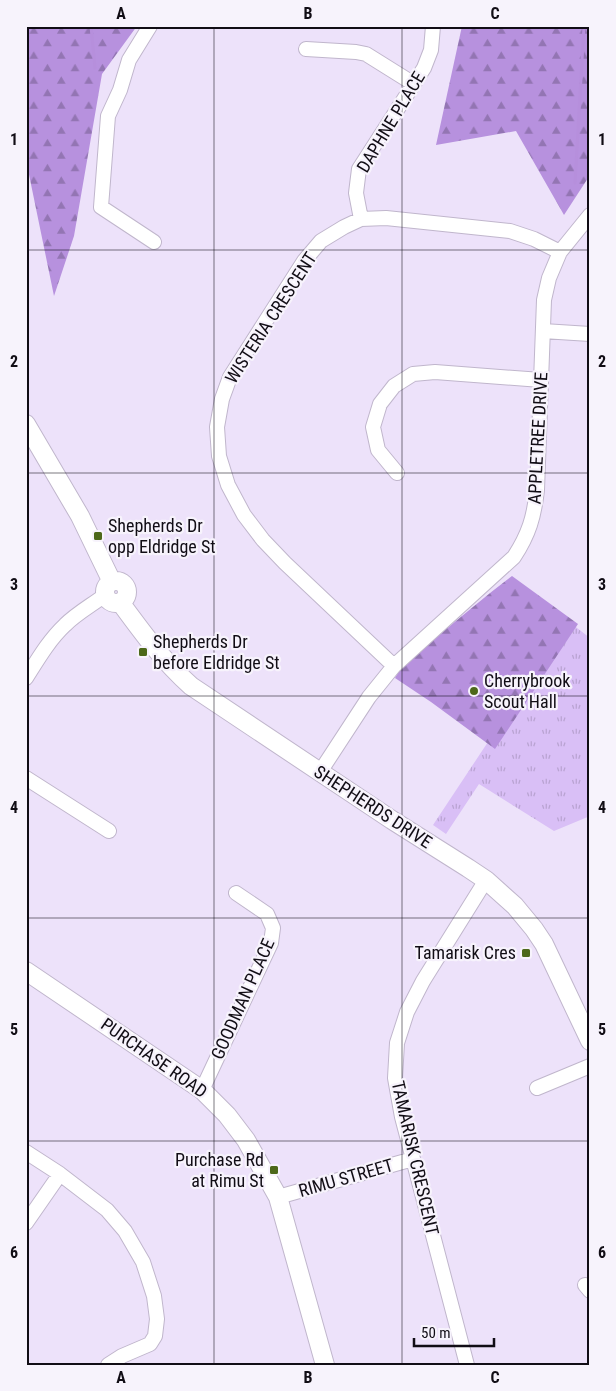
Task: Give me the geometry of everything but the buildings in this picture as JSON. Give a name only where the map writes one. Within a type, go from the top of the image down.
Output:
[{"type":"main road","name":"SHEPHERDS DRIVE","points":[[26,424],[80,516],[113,593],[152,647],[171,668],[191,686],[486,880],[515,906],[534,929],[553,961],[590,1041]]},
{"type":"main road","name":"PURCHASE ROAD","points":[[26,971],[202,1090],[227,1115],[246,1140],[278,1197],[325,1365]]},
{"type":"street","points":[[150,26],[129,60],[120,90],[108,116],[101,207],[154,242]]},
{"type":"street","name":"DAPHNE PLACE","points":[[360,220],[356,193],[359,169],[424,68],[430,50],[433,26]]},
{"type":"street","points":[[306,49],[351,51],[366,54],[414,84]]},
{"type":"street","name":"APPLETREE DRIVE","points":[[320,772],[369,697],[394,666],[514,557],[526,538],[534,514],[538,490],[544,300],[549,278],[560,252],[590,216]]},
{"type":"street","name":"WISTERIA CRESCENT","points":[[394,666],[263,540],[244,514],[228,485],[220,456],[217,427],[222,400],[230,378],[304,261],[321,241],[360,220],[386,218],[510,231],[534,239],[560,252]]},
{"type":"street","points":[[543,331],[590,334]]},
{"type":"street","points":[[398,473],[378,450],[373,427],[380,404],[394,386],[413,374],[435,372],[541,380]]},
{"type":"street","points":[[26,678],[48,643],[66,624],[113,593]]},
{"type":"street","points":[[26,778],[109,831]]},
{"type":"street","name":"TAMARISK CRESCENT","points":[[467,1365],[402,1117],[395,1078],[397,1043],[407,1012],[423,981],[486,880]]},
{"type":"street","name":"GOODMAN PLACE","points":[[202,1090],[272,935],[273,928],[267,914],[236,893]]},
{"type":"street","points":[[537,1088],[590,1066]]},
{"type":"street","points":[[26,1152],[60,1174],[107,1210],[124,1231],[143,1262],[154,1296],[157,1319],[155,1336],[150,1344],[122,1356],[108,1365]]},
{"type":"street","name":"RIMU STREET","points":[[278,1197],[413,1159]]},
{"type":"street","points":[[26,1223],[60,1174]]},
{"type":"green space","points":[[26,26],[137,26],[102,74],[74,236],[54,296],[26,160]]},
{"type":"green space","points":[[462,26],[590,26],[590,175],[564,215],[516,131],[436,145]]},
{"type":"green space","points":[[512,576],[578,624],[495,749],[395,678],[403,666],[421,649]]},
{"type":"green space","points":[[568,621],[590,638],[590,816],[554,831],[479,784],[446,834],[433,825]]},
{"type":"waterway","points":[[91,26],[95,68]]},
{"type":"waterway","points":[[575,183],[584,26]]},
{"type":"place","name":"Shepherds Dr opp Eldridge St","points":[[98,536]]},
{"type":"place","name":"Shepherds Dr before Eldridge St","points":[[143,652]]},
{"type":"place","name":"Cherrybrook Scout Hall","points":[[474,691]]},
{"type":"place","name":"Tamarisk Cres","points":[[526,953]]},
{"type":"place","name":"Purchase Rd at Rimu St","points":[[274,1170]]}]
